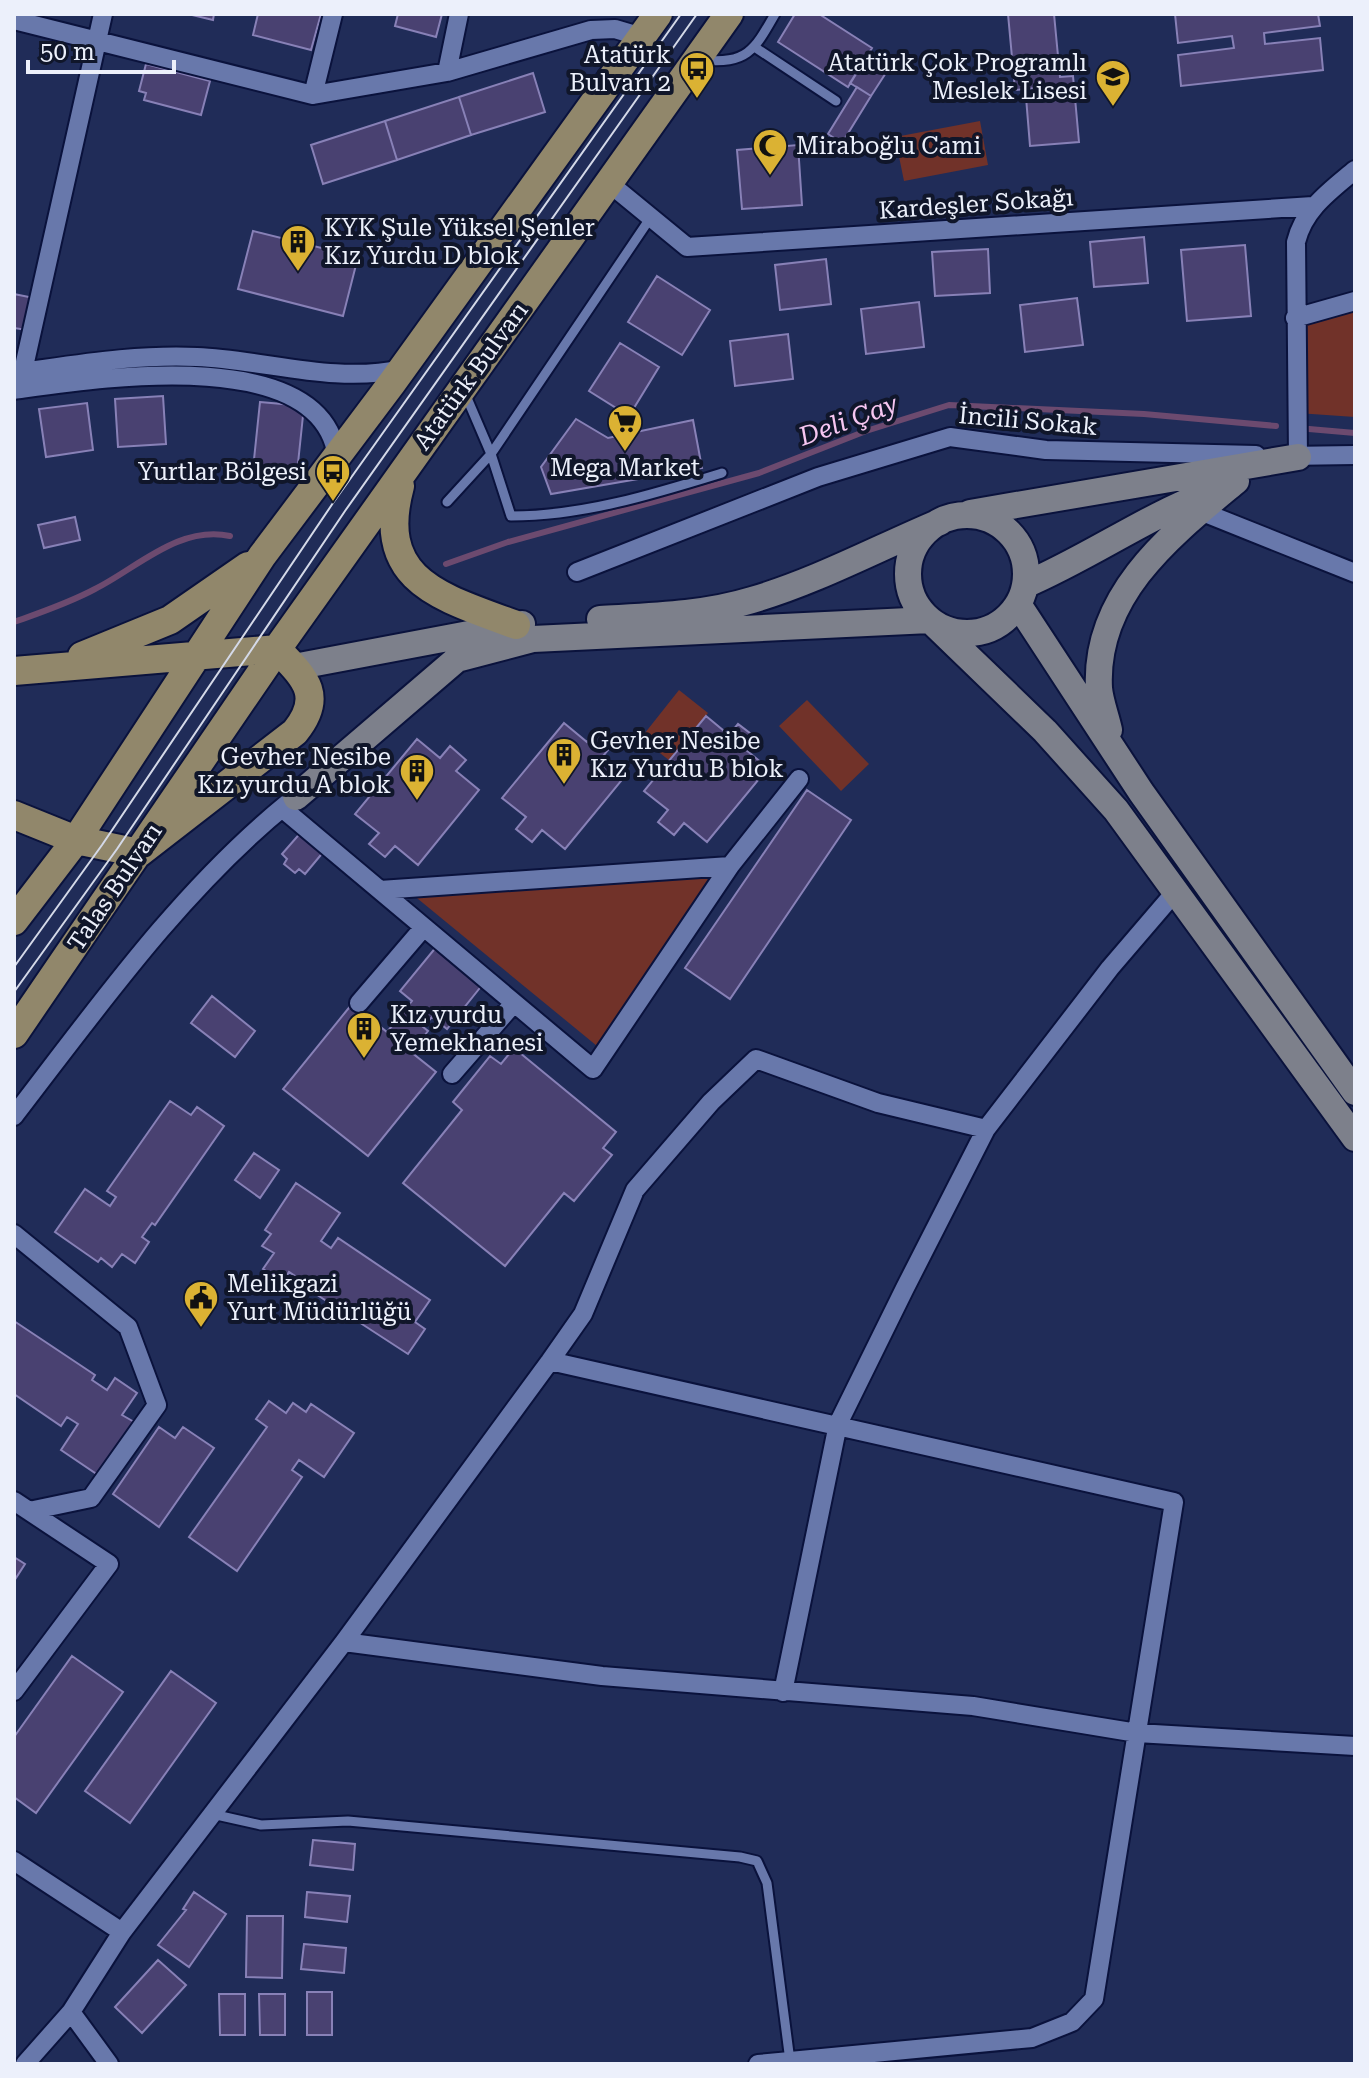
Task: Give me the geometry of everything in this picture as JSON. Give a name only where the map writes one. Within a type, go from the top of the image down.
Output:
[{"type":"main road","points":[[14,921],[76,840],[262,556],[403,369],[658,14]]},
{"type":"main road","name":"Atatürk Bulvarı","points":[[216,740],[286,658],[404,471],[729,14]]},
{"type":"main road","points":[[404,471],[392,515],[395,550],[417,578],[441,596],[516,625]]},
{"type":"main road","points":[[14,681],[54,668],[170,620],[262,556]]},
{"type":"main road","points":[[14,671],[197,655],[286,658],[304,677],[310,693],[302,723],[139,853],[76,840],[14,815]]},
{"type":"main road","name":"Talas Bulvarı","points":[[14,1034],[216,740]]},
{"type":"street","points":[[103,14],[19,372],[167,356],[219,358],[338,376],[403,369]]},
{"type":"street","points":[[313,95],[333,14]]},
{"type":"street","points":[[447,72],[459,14]]},
{"type":"street","points":[[607,14],[642,37]]},
{"type":"street","points":[[14,20],[313,95],[447,72],[591,30],[615,29],[642,37]]},
{"type":"street","points":[[1298,457],[1296,242],[1305,217],[1313,206],[1355,170]]},
{"type":"street","name":"Kardeşler Sokağı","points":[[609,183],[687,247],[1313,206]]},
{"type":"street","points":[[1295,318],[1355,301]]},
{"type":"street","points":[[14,390],[180,376],[254,384],[296,397],[316,410],[331,430],[337,457]]},
{"type":"street","name":"İncili Sokak","points":[[577,572],[818,477],[950,437],[1046,450],[1298,457],[1355,455]]},
{"type":"street","points":[[14,1116],[194,893],[236,848],[457,659],[533,639],[930,620],[948,630],[978,631],[1005,619],[1022,594],[1141,524],[1298,457]]},
{"type":"street","points":[[286,658],[516,625],[698,612],[751,600],[796,585],[948,519],[1298,457]]},
{"type":"street","points":[[1113,749],[1099,688],[1103,650],[1114,608],[1137,572],[1236,481]]},
{"type":"street","points":[[1200,511],[1355,573]]},
{"type":"street","points":[[1355,1092],[1113,749],[1022,594],[1023,555],[1009,532],[985,518],[948,519],[925,533],[914,548],[909,567],[909,585],[917,604],[1045,731],[1096,787],[1176,891],[1355,1138]]},
{"type":"street","points":[[289,803],[380,890],[593,1069],[730,866],[799,779]]},
{"type":"street","points":[[380,890],[730,866]]},
{"type":"street","points":[[783,1692],[838,1424],[986,1129],[1110,968],[1176,891]]},
{"type":"street","points":[[359,1003],[424,927]]},
{"type":"street","points":[[452,1074],[514,1003]]},
{"type":"street","points":[[25,2064],[71,2012],[122,1932],[344,1642],[550,1361],[583,1314],[635,1190],[711,1102],[756,1059],[878,1103],[986,1129]]},
{"type":"street","points":[[14,1234],[128,1327],[157,1405],[91,1498],[22,1506]]},
{"type":"street","points":[[550,1361],[1174,1502],[1094,1999],[1072,2022],[1032,2038],[758,2064]]},
{"type":"street","points":[[14,1691],[109,1564],[22,1506]]},
{"type":"street","points":[[344,1642],[602,1676],[973,1706],[1137,1733],[1355,1746]]},
{"type":"street","points":[[14,1861],[122,1932]]},
{"type":"street","points":[[71,2012],[109,2064]]},
{"type":"lane","points":[[697,59],[730,62],[756,48],[775,14]]},
{"type":"lane","points":[[756,48],[836,101]]},
{"type":"lane","points":[[447,502],[491,454],[651,217]]},
{"type":"lane","points":[[463,388],[491,454],[511,516],[544,516],[654,494],[722,473]]},
{"type":"lane","points":[[212,1814],[261,1825],[348,1821],[458,1829],[757,1861],[767,1883],[790,2063]]},
{"type":"shaded area","points":[[980,121],[988,165],[904,181],[895,137]]},
{"type":"shaded area","points":[[1355,311],[1355,417],[1297,413],[1300,325]]},
{"type":"shaded area","points":[[679,690],[708,713],[670,761],[641,738]]},
{"type":"shaded area","points":[[807,700],[869,764],[841,791],[779,726]]},
{"type":"shaded area","points":[[722,870],[597,1046],[412,894]]},
{"type":"building","points":[[188,14],[214,14],[213,20]]},
{"type":"building","points":[[258,14],[321,14],[311,50],[253,35]]},
{"type":"building","points":[[398,14],[442,14],[436,37],[395,26]]},
{"type":"building","points":[[795,14],[819,14],[872,48],[848,87],[778,42]]},
{"type":"building","points":[[1008,14],[1054,14],[1060,77],[1073,76],[1079,142],[1030,146],[1026,97],[1034,96],[1034,88],[1015,90]]},
{"type":"building","points":[[1175,14],[1318,14],[1320,26],[1264,33],[1265,44],[1320,38],[1323,70],[1181,86],[1178,55],[1234,48],[1232,36],[1178,43]]},
{"type":"building","points":[[870,52],[891,65],[871,96],[850,83]]},
{"type":"building","points":[[146,64],[210,81],[201,115],[144,100],[146,93],[139,91]]},
{"type":"building","points":[[533,73],[545,112],[471,135],[459,97]]},
{"type":"building","points":[[857,87],[871,96],[842,143],[828,134]]},
{"type":"building","points":[[459,97],[471,135],[397,160],[385,121]]},
{"type":"building","points":[[385,121],[397,160],[323,184],[311,145]]},
{"type":"building","name":"Miraboğlu Cami","points":[[798,145],[802,205],[742,209],[737,150]]},
{"type":"building","name":"KYK Şule Yüksel Şenler Kız Yurdu D blok","points":[[253,231],[358,257],[343,316],[238,289]]},
{"type":"building","points":[[1144,237],[1148,283],[1094,287],[1090,242]]},
{"type":"building","points":[[1245,245],[1251,316],[1187,321],[1181,250]]},
{"type":"building","points":[[988,249],[990,293],[935,296],[932,252]]},
{"type":"building","points":[[826,259],[831,304],[780,310],[775,265]]},
{"type":"building","points":[[657,276],[710,310],[682,355],[628,322]]},
{"type":"building","points":[[14,294],[34,298],[27,330],[14,328]]},
{"type":"building","points":[[1077,298],[1083,345],[1025,352],[1020,305]]},
{"type":"building","points":[[919,302],[924,347],[866,354],[861,309]]},
{"type":"building","points":[[788,334],[793,379],[735,386],[730,341]]},
{"type":"building","points":[[620,343],[659,367],[629,416],[589,391]]},
{"type":"building","points":[[163,396],[166,444],[118,447],[115,399]]},
{"type":"building","points":[[260,402],[304,406],[297,473],[253,469]]},
{"type":"building","points":[[87,403],[93,450],[46,457],[39,409]]},
{"type":"building","name":"Mega Market","points":[[576,419],[608,438],[693,420],[702,468],[551,494],[541,467]]},
{"type":"building","points":[[75,517],[80,540],[44,548],[38,525]]},
{"type":"building","points":[[706,716],[729,735],[738,724],[755,737],[745,749],[768,768],[707,842],[684,823],[674,835],[658,822],[668,810],[644,791]]},
{"type":"building","name":"Gevher Nesibe Kız Yurdu B blok","points":[[564,723],[587,742],[597,731],[613,744],[603,756],[626,775],[565,849],[542,830],[532,842],[516,829],[526,817],[502,798]]},
{"type":"building","name":"Gevher Nesibe Kız yurdu A blok","points":[[417,739],[440,758],[450,746],[466,760],[456,771],[479,790],[418,865],[395,846],[385,857],[369,844],[379,833],[355,814]]},
{"type":"building","points":[[807,790],[851,820],[730,999],[685,968]]},
{"type":"building","points":[[303,830],[325,850],[305,874],[299,869],[295,873],[284,864],[287,859],[282,854]]},
{"type":"building","name":"Kız yurdu Yemekhanesi","points":[[437,946],[483,984],[447,1029],[432,1017],[423,1027],[428,1031],[416,1046],[411,1042],[406,1048],[436,1072],[368,1156],[283,1089],[352,1004],[387,1032],[401,1008],[404,1011],[412,1001],[400,991]]},
{"type":"building","points":[[212,996],[255,1031],[235,1057],[191,1023]]},
{"type":"building","points":[[514,1048],[616,1132],[603,1148],[612,1155],[574,1201],[564,1193],[505,1266],[403,1183],[462,1110],[453,1102],[490,1056],[501,1064]]},
{"type":"building","points":[[170,1101],[191,1115],[197,1107],[224,1126],[155,1225],[152,1223],[142,1237],[149,1242],[135,1263],[122,1254],[112,1267],[101,1258],[98,1262],[55,1232],[85,1189],[110,1206],[116,1197],[107,1191]]},
{"type":"building","points":[[254,1153],[279,1170],[260,1198],[235,1180]]},
{"type":"building","points":[[296,1183],[340,1213],[321,1241],[331,1248],[338,1238],[430,1300],[415,1322],[425,1329],[408,1354],[305,1287],[307,1284],[289,1272],[283,1282],[263,1269],[274,1253],[262,1246],[271,1234],[265,1230]]},
{"type":"building","points":[[14,1321],[95,1375],[92,1380],[107,1390],[115,1378],[137,1393],[122,1415],[136,1423],[104,1479],[61,1450],[78,1424],[67,1417],[61,1426],[14,1394]]},
{"type":"building","points":[[269,1401],[286,1413],[293,1403],[306,1412],[311,1404],[354,1433],[324,1477],[299,1460],[292,1470],[302,1477],[237,1571],[189,1537],[267,1427],[256,1419]]},
{"type":"building","points":[[159,1427],[175,1438],[183,1427],[214,1448],[159,1527],[113,1494]]},
{"type":"building","points":[[14,1557],[25,1564],[14,1581]]},
{"type":"building","points":[[72,1656],[123,1692],[36,1813],[14,1797],[14,1737]]},
{"type":"building","points":[[171,1671],[216,1703],[130,1823],[85,1791]]},
{"type":"building","points":[[313,1840],[355,1844],[353,1870],[310,1865]]},
{"type":"building","points":[[194,1892],[226,1914],[189,1967],[158,1945],[186,1910],[183,1909]]},
{"type":"building","points":[[307,1892],[350,1896],[347,1922],[305,1917]]},
{"type":"building","points":[[247,1916],[283,1916],[282,1978],[246,1977]]},
{"type":"building","points":[[304,1944],[346,1948],[344,1973],[301,1969]]},
{"type":"building","points":[[158,1960],[186,1985],[142,2033],[115,2007]]},
{"type":"building","points":[[307,1992],[332,1992],[332,2035],[307,2035]]},
{"type":"building","points":[[219,1994],[245,1994],[245,2035],[220,2035]]},
{"type":"building","points":[[259,1994],[285,1994],[285,2035],[260,2035]]},
{"type":"waterway","name":"Deli Çay","points":[[446,564],[508,542],[759,473],[866,431],[949,405],[1144,414],[1276,426]]},
{"type":"waterway","name":"Deli Çay","points":[[1309,429],[1355,433]]},
{"type":"waterway","points":[[14,622],[85,594],[176,542],[211,534],[230,536]]},
{"type":"tram line","points":[[14,967],[102,845],[333,503],[681,14]]},
{"type":"tram line","points":[[14,992],[117,849],[345,511],[697,14]]},
{"type":"place","name":"Atatürk Bulvarı 2","points":[[697,100]]},
{"type":"place","name":"Atatürk Çok Programlı Meslek Lisesi","points":[[1113,108]]},
{"type":"place","name":"Miraboğlu Cami","points":[[770,177]]},
{"type":"place","name":"KYK Şule Yüksel Şenler Kız Yurdu D blok","points":[[298,273]]},
{"type":"place","name":"Mega Market","points":[[625,453]]},
{"type":"place","name":"Yurtlar Bölgesi","points":[[333,503]]},
{"type":"place","name":"Gevher Nesibe Kız Yurdu B blok","points":[[564,786]]},
{"type":"place","name":"Gevher Nesibe Kız yurdu A blok","points":[[417,802]]},
{"type":"place","name":"Kız yurdu Yemekhanesi","points":[[364,1060]]},
{"type":"place","name":"Melikgazi Yurt Müdürlüğü","points":[[201,1329]]}]
